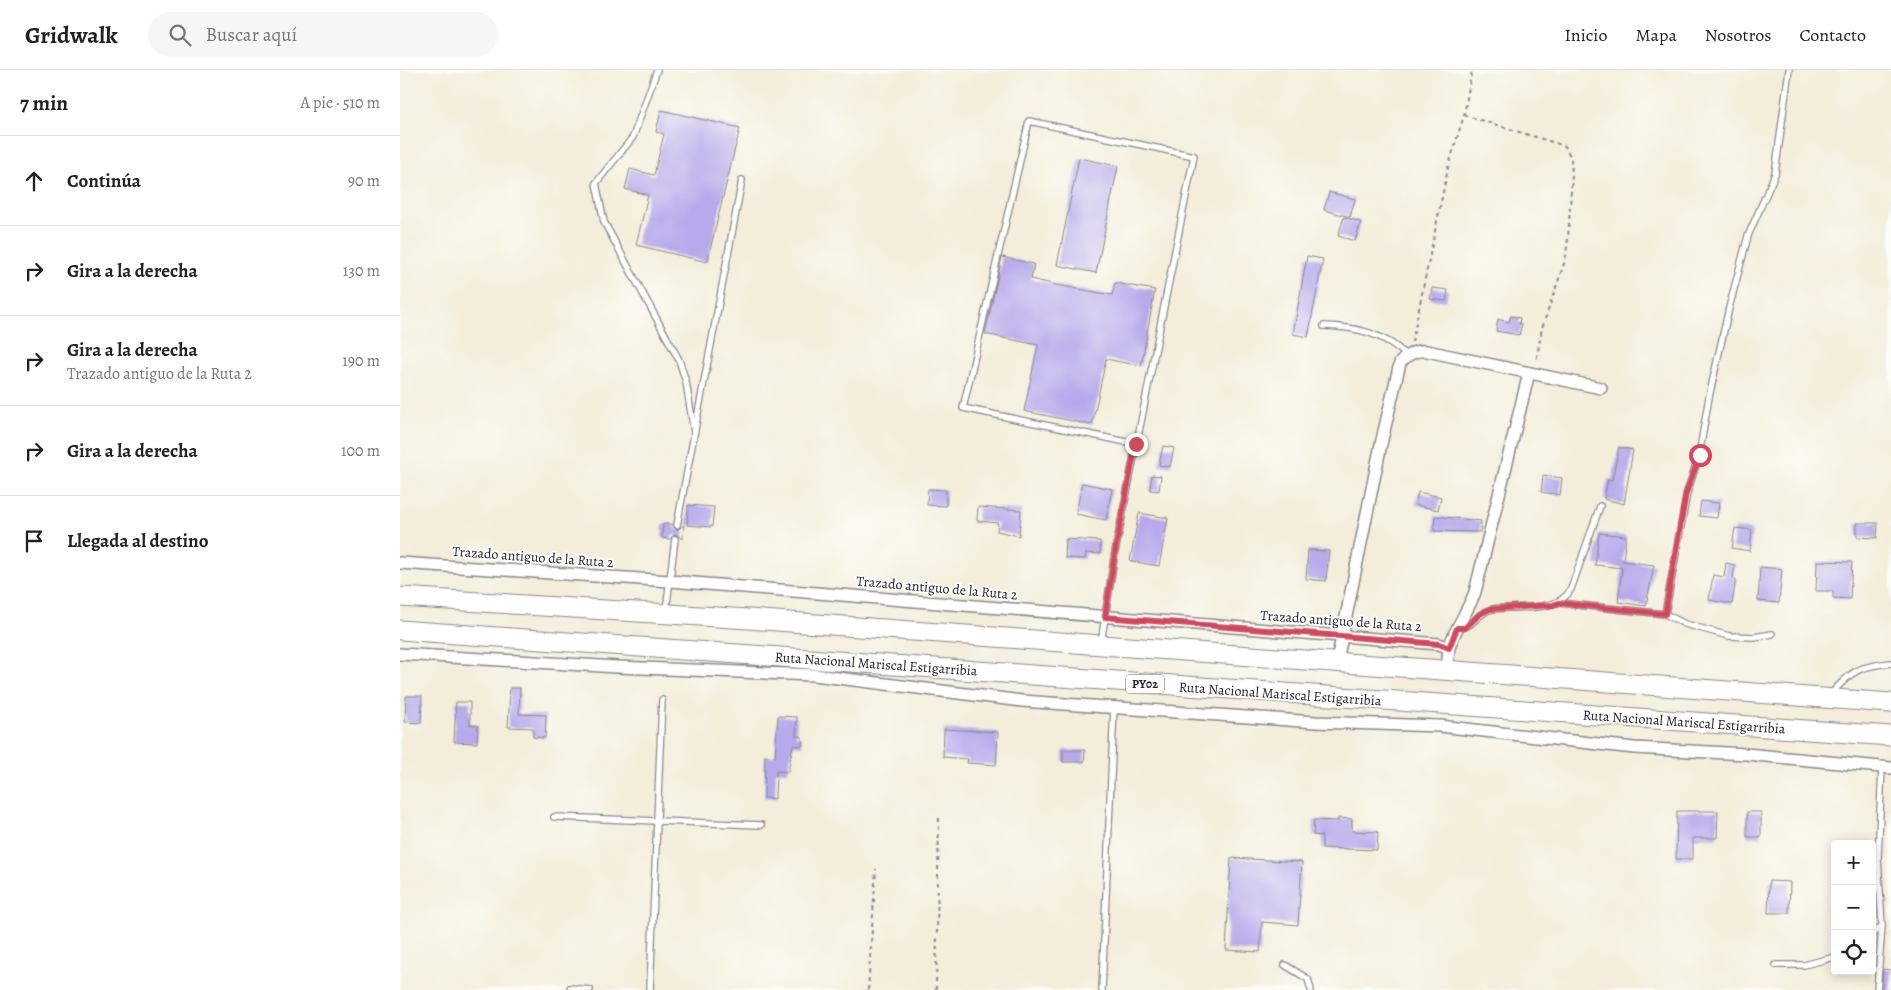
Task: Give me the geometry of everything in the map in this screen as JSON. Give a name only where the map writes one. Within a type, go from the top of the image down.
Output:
[{"type":"highway","points":[[400,597],[1337,661],[1891,703]]},
{"type":"highway","name":"Ruta Nacional Mariscal Estigarribia","points":[[400,630],[1891,736]]},
{"type":"street","points":[[1337,661],[1400,363],[1409,355],[1427,352],[1601,388]]},
{"type":"street","points":[[1447,670],[1449,648],[1475,592],[1532,374]]},
{"type":"street","name":"Trazado antiguo de la Ruta 2","points":[[400,563],[670,581],[1439,644],[1449,648]]},
{"type":"street","points":[[400,654],[617,667],[814,674],[1022,701],[1315,722],[1440,726],[1634,748],[1746,754],[1886,768]]},
{"type":"lane","points":[[657,70],[633,137],[596,183],[604,222],[679,360],[686,382],[694,432]]},
{"type":"lane","points":[[1665,614],[1686,493],[1700,455],[1709,397],[1729,308],[1748,236],[1775,174],[1789,70]]},
{"type":"lane","points":[[1101,645],[1115,552],[1194,156],[1029,121],[964,408],[1136,444]]},
{"type":"lane","points":[[677,525],[742,180]]},
{"type":"lane","points":[[1324,326],[1354,327],[1395,344],[1409,355]]},
{"type":"lane","points":[[1559,603],[1571,589],[1600,506]]},
{"type":"lane","points":[[666,614],[675,539]]},
{"type":"lane","points":[[1457,628],[1465,628],[1480,614],[1490,609],[1559,603],[1665,614],[1686,624],[1729,636],[1754,637],[1772,634]]},
{"type":"lane","points":[[1828,698],[1847,676],[1868,665],[1891,663]]},
{"type":"lane","points":[[650,990],[662,700]]},
{"type":"lane","points":[[1102,990],[1114,707]]},
{"type":"lane","points":[[1878,990],[1882,926],[1878,816],[1886,768]]},
{"type":"lane","points":[[554,817],[761,825]]},
{"type":"lane","points":[[1876,931],[1882,926]]},
{"type":"lane","points":[[1776,965],[1804,965],[1831,959]]},
{"type":"lane","points":[[1286,965],[1308,980],[1311,990]]},
{"type":"lane","points":[[570,988],[590,990]]},
{"type":"path","points":[[1409,355],[1448,168],[1464,115],[1472,70]]},
{"type":"path","points":[[1464,115],[1565,146],[1571,158],[1572,175],[1565,261],[1540,336],[1532,374]]},
{"type":"path","points":[[936,990],[939,818]]},
{"type":"path","points":[[868,990],[876,869]]},
{"type":"building","points":[[661,110],[740,128],[707,262],[636,245],[648,195],[625,189],[630,169],[654,175],[664,134],[656,132]]},
{"type":"building","points":[[1079,158],[1118,166],[1096,273],[1057,265]]},
{"type":"building","points":[[1329,192],[1355,199],[1350,217],[1324,210]]},
{"type":"building","points":[[1344,217],[1361,222],[1355,241],[1338,236]]},
{"type":"building","points":[[1307,256],[1323,259],[1308,337],[1293,334]]},
{"type":"building","points":[[1002,257],[1034,264],[1031,279],[1056,285],[1112,295],[1115,283],[1155,290],[1141,366],[1106,359],[1092,425],[1024,411],[1038,345],[985,334]]},
{"type":"building","points":[[1432,288],[1448,290],[1446,301],[1430,299]]},
{"type":"building","points":[[1511,316],[1520,318],[1519,324],[1522,324],[1519,335],[1496,331],[1498,319],[1509,322]]},
{"type":"building","points":[[1163,446],[1174,448],[1170,467],[1159,465]]},
{"type":"building","points":[[1619,447],[1633,450],[1624,504],[1604,499],[1608,479],[1612,480]]},
{"type":"building","points":[[1152,475],[1161,476],[1159,491],[1150,490]]},
{"type":"building","points":[[1543,475],[1562,478],[1560,495],[1541,492]]},
{"type":"building","points":[[1082,483],[1112,489],[1106,520],[1076,514]]},
{"type":"building","points":[[928,489],[946,490],[946,506],[927,505]]},
{"type":"building","points":[[1418,492],[1441,497],[1438,510],[1415,505]]},
{"type":"building","points":[[1701,501],[1719,503],[1717,518],[1699,516]]},
{"type":"building","points":[[688,505],[714,507],[712,527],[687,525]]},
{"type":"building","points":[[978,507],[1021,510],[1019,536],[997,531],[998,523],[977,521]]},
{"type":"building","points":[[1139,513],[1168,518],[1159,566],[1130,561]]},
{"type":"building","points":[[1435,516],[1481,521],[1480,532],[1434,531]]},
{"type":"building","points":[[1857,523],[1878,523],[1877,538],[1857,537]]},
{"type":"building","points":[[663,524],[672,524],[677,530],[684,525],[683,539],[675,534],[670,539],[662,538]]},
{"type":"building","points":[[1735,528],[1752,530],[1750,551],[1732,548]]},
{"type":"building","points":[[1599,533],[1626,536],[1623,561],[1654,565],[1646,606],[1618,602],[1622,568],[1595,565]]},
{"type":"building","points":[[1066,539],[1100,541],[1100,554],[1086,553],[1085,559],[1065,558]]},
{"type":"building","points":[[1308,550],[1329,551],[1326,581],[1306,579]]},
{"type":"building","points":[[1817,561],[1852,562],[1850,599],[1833,598],[1833,591],[1816,591]]},
{"type":"building","points":[[1726,563],[1735,565],[1733,578],[1736,579],[1732,604],[1709,600],[1713,575],[1724,577]]},
{"type":"building","points":[[1760,567],[1782,569],[1779,603],[1758,601]]},
{"type":"building","points":[[510,688],[520,688],[519,714],[546,715],[545,738],[533,737],[533,728],[508,727]]},
{"type":"building","points":[[406,696],[422,696],[421,723],[405,722]]},
{"type":"building","points":[[456,702],[470,702],[470,725],[478,725],[477,743],[454,742]]},
{"type":"building","points":[[778,716],[797,717],[796,736],[802,737],[802,746],[793,745],[788,772],[776,771],[775,799],[764,798],[765,756],[775,757]]},
{"type":"building","points":[[944,729],[998,732],[996,765],[967,763],[968,759],[943,757]]},
{"type":"building","points":[[1063,750],[1085,750],[1084,762],[1063,762]]},
{"type":"building","points":[[1677,811],[1718,811],[1717,838],[1693,838],[1693,859],[1676,859]]},
{"type":"building","points":[[1747,812],[1761,812],[1761,837],[1747,837]]},
{"type":"building","points":[[1338,818],[1352,819],[1352,831],[1378,832],[1377,850],[1322,848],[1322,836],[1313,835],[1314,820],[1338,821]]},
{"type":"building","points":[[1231,858],[1302,862],[1298,925],[1262,922],[1260,952],[1226,950]]},
{"type":"building","points":[[1769,881],[1790,882],[1789,913],[1768,913]]},
{"type":"building","points":[[1883,969],[1891,970],[1891,990],[1882,990]]},
{"type":"route","points":[[1136,444],[1115,552],[1105,617],[1439,644],[1449,648],[1457,628],[1465,628],[1480,614],[1496,608],[1553,605],[1559,603],[1590,608],[1665,614],[1686,493],[1700,455]]}]
